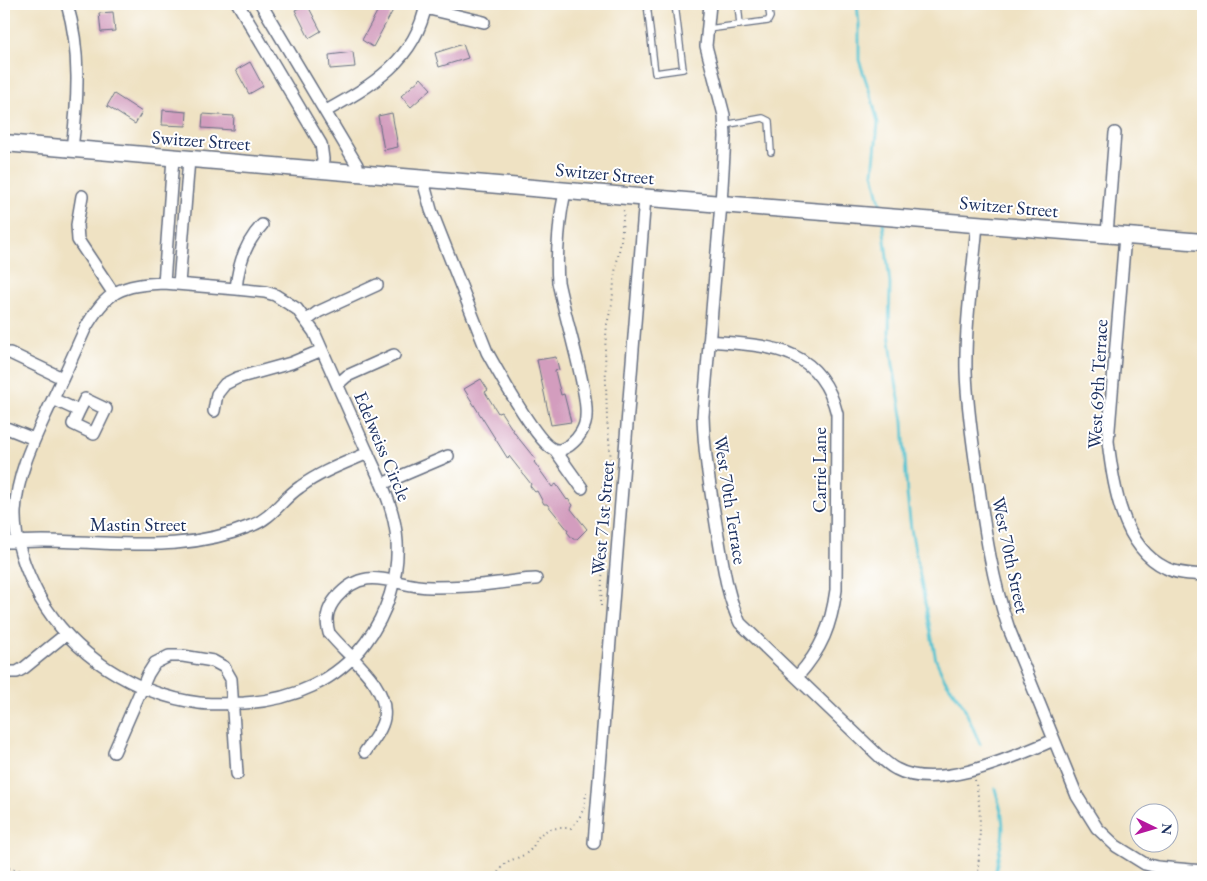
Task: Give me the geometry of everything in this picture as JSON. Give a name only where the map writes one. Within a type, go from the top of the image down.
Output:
[{"type":"street","points":[[67,4],[76,51],[77,84],[72,149]]},
{"type":"street","points":[[238,4],[321,144],[322,170]]},
{"type":"street","points":[[261,4],[357,165],[357,172]]},
{"type":"street","name":"West 70th Terrace","points":[[710,4],[706,46],[724,115],[724,125],[721,204],[702,416],[706,461],[728,595],[740,623],[881,758],[896,769],[914,776],[933,778],[952,776],[1054,740]]},
{"type":"street","points":[[326,111],[368,88],[389,70],[406,49],[419,25],[425,6],[484,22]]},
{"type":"street","points":[[1107,234],[1115,132]]},
{"type":"street","name":"Switzer Street","points":[[4,144],[1203,242]]},
{"type":"street","points":[[164,283],[181,159]]},
{"type":"street","points":[[179,284],[181,159]]},
{"type":"street","points":[[424,178],[431,210],[487,352],[532,425],[549,446],[555,450],[582,488]]},
{"type":"street","points":[[555,450],[562,450],[574,442],[583,430],[586,418],[586,406],[579,369],[556,270],[563,200],[566,190]]},
{"type":"street","points":[[82,196],[77,224],[78,240],[114,294]]},
{"type":"street","name":"West 71st Street","points":[[594,843],[645,197]]},
{"type":"street","name":"West 70th Street","points":[[977,224],[967,331],[966,370],[969,416],[987,544],[1001,604],[1054,740],[1084,809],[1097,828],[1124,852],[1145,864],[1203,871]]},
{"type":"street","points":[[236,289],[240,260],[256,231],[262,225]]},
{"type":"street","name":"West 69th Terrace","points":[[1125,236],[1108,433],[1111,470],[1128,528],[1139,548],[1155,562],[1166,568],[1176,572],[1203,575]]},
{"type":"street","name":"Edelweiss Circle","points":[[164,283],[265,292],[275,295],[297,309],[307,320],[314,332],[338,384],[382,484],[395,524],[397,545],[392,592],[373,633],[352,658],[337,672],[296,694],[256,702],[198,703],[170,697],[127,681],[82,650],[66,634],[46,607],[30,580],[21,555],[15,513],[18,483],[34,439],[94,313],[105,300],[120,289],[136,284],[164,283]]},
{"type":"street","points":[[307,320],[318,312],[377,285]]},
{"type":"street","name":"Carrie Lane","points":[[709,341],[762,346],[796,356],[820,376],[834,404],[836,414],[836,590],[833,614],[821,646],[797,677]]},
{"type":"street","points":[[214,412],[217,394],[226,384],[237,378],[291,363],[322,350]]},
{"type":"street","points":[[10,353],[62,378]]},
{"type":"street","name":"Edelweiss Circle","points":[[338,384],[347,376],[394,355]]},
{"type":"street","points":[[53,399],[79,411]]},
{"type":"street","points":[[4,427],[34,439]]},
{"type":"street","name":"Mastin Street","points":[[4,542],[41,541],[158,545],[198,541],[227,534],[263,520],[298,488],[315,477],[368,453]]},
{"type":"street","points":[[382,484],[448,456]]},
{"type":"street","points":[[365,752],[379,731],[384,718],[382,698],[376,684],[328,633],[326,623],[328,610],[336,598],[356,581],[366,578],[381,578],[430,587],[497,584],[536,579]]},
{"type":"street","points":[[4,672],[17,672],[24,668],[66,634]]},
{"type":"street","points":[[114,752],[142,687],[155,663],[169,656],[213,660],[224,667],[231,679],[237,774]]},
{"type":"lane","points":[[647,4],[656,73],[683,69],[675,4],[685,4]]},
{"type":"lane","points":[[738,4],[740,25]]},
{"type":"lane","points":[[708,28],[768,21],[770,17],[768,4]]},
{"type":"lane","points":[[724,125],[763,118],[768,121],[771,152]]},
{"type":"path","points":[[610,523],[602,500],[602,489],[606,472],[612,460],[605,350],[607,324],[612,304],[625,204]]},
{"type":"path","points":[[601,614],[601,585],[605,564]]},
{"type":"path","points":[[972,770],[976,784],[979,810],[978,877]]},
{"type":"path","points":[[496,877],[504,863],[521,856],[531,849],[537,838],[545,830],[571,828],[583,811],[587,785]]},
{"type":"path","points":[[4,867],[28,872],[35,877]]},
{"type":"building","points":[[307,4],[321,31],[309,38],[295,10]]},
{"type":"building","points":[[380,4],[394,4],[392,12],[373,47],[362,40]]},
{"type":"building","points":[[113,12],[115,31],[101,32],[99,13]]},
{"type":"building","points":[[463,44],[468,58],[439,67],[435,53]]},
{"type":"building","points":[[353,52],[355,67],[330,69],[329,55]]},
{"type":"building","points":[[250,62],[263,86],[249,94],[236,70]]},
{"type":"building","points":[[421,78],[431,89],[411,107],[401,96]]},
{"type":"building","points":[[114,94],[142,112],[135,124],[107,106]]},
{"type":"building","points":[[163,110],[187,112],[186,126],[162,125]]},
{"type":"building","points":[[392,113],[398,147],[384,150],[378,116]]},
{"type":"building","points":[[203,114],[234,116],[233,130],[202,128]]},
{"type":"building","points":[[556,357],[559,370],[555,371],[561,395],[564,394],[571,422],[551,425],[537,360]]},
{"type":"building","points":[[481,379],[488,390],[485,392],[498,413],[501,412],[536,460],[534,462],[552,487],[556,484],[567,500],[573,505],[571,509],[587,529],[577,539],[573,539],[547,504],[544,504],[537,491],[535,492],[530,486],[531,484],[509,456],[508,459],[464,389]]},
{"type":"waterway","points":[[857,4],[859,60],[878,123],[873,173],[882,211]]},
{"type":"waterway","points":[[883,222],[890,284],[889,332],[903,421],[911,529],[936,660],[945,680],[963,705],[980,744]]},
{"type":"waterway","points":[[995,789],[1002,814],[1003,826],[996,877]]}]
